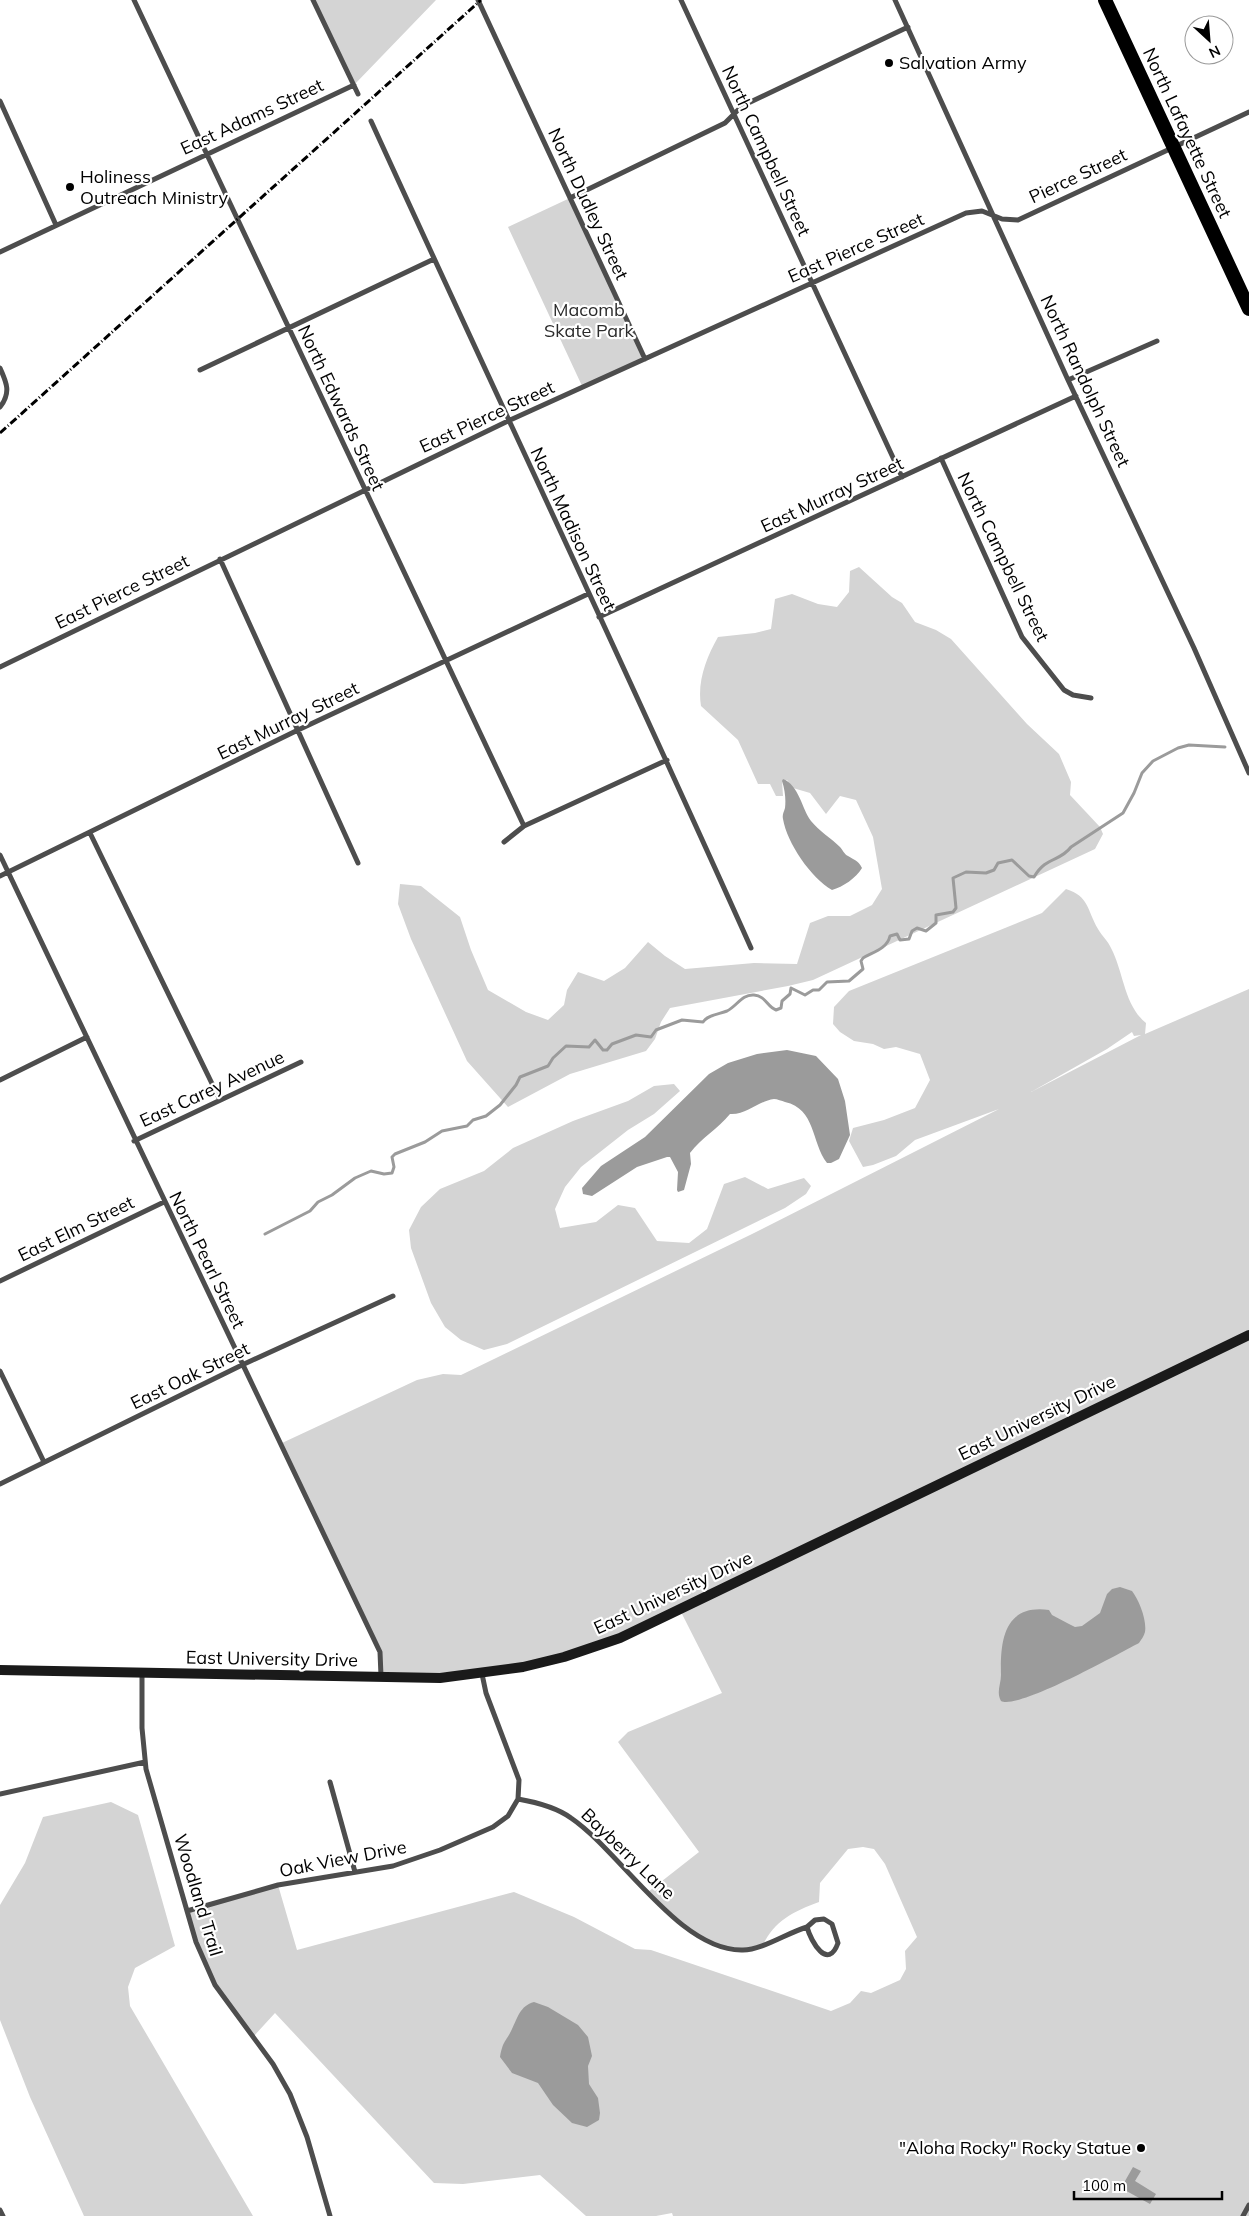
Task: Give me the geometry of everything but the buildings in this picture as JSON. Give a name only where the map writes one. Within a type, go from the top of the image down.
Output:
[{"type":"highway","name":"North Lafayette Street","points":[[1105,0],[1249,309]]},
{"type":"main road","name":"East University Drive","points":[[0,1670],[440,1678],[482,1674],[544,1662],[620,1638],[1249,1335]]},
{"type":"street","name":"North Edwards Street","points":[[134,0],[364,491],[524,826]]},
{"type":"street","points":[[313,0],[358,94]]},
{"type":"street","name":"North Dudley Street","points":[[478,0],[645,359]]},
{"type":"street","name":"North Campbell Street","points":[[680,0],[902,477]]},
{"type":"street","name":"North Randolph Street","points":[[895,0],[1068,380],[1194,648],[1249,773]]},
{"type":"street","points":[[570,198],[725,123],[742,106],[908,27]]},
{"type":"street","name":"East Adams Street","points":[[0,252],[354,84]]},
{"type":"street","points":[[0,101],[56,225]]},
{"type":"street","name":"Pierce Street","points":[[993,214],[1007,220],[1018,220],[1249,112]]},
{"type":"street","name":"North Madison Street","points":[[371,121],[588,594],[667,760],[751,948]]},
{"type":"street","name":"East Pierce Street","points":[[0,667],[508,421],[966,213],[982,212],[993,214]]},
{"type":"street","points":[[200,370],[434,259]]},
{"type":"street","points":[[1068,380],[1157,341]]},
{"type":"street","points":[[0,368],[8,389],[6,398],[0,407]]},
{"type":"street","name":"East Murray Street","points":[[599,617],[1076,396]]},
{"type":"street","name":"North Campbell Street","points":[[941,458],[1022,637],[1064,690],[1073,695],[1091,698]]},
{"type":"street","points":[[220,560],[358,863]]},
{"type":"street","name":"East Murray Street","points":[[0,876],[298,730],[588,594]]},
{"type":"street","points":[[504,842],[524,826],[667,760]]},
{"type":"street","points":[[90,833],[220,1100]]},
{"type":"street","name":"North Pearl Street","points":[[0,856],[380,1652],[381,1677]]},
{"type":"street","points":[[0,1080],[87,1037]]},
{"type":"street","name":"East Carey Avenue","points":[[134,1140],[301,1062]]},
{"type":"street","name":"East Elm Street","points":[[0,1280],[164,1202]]},
{"type":"street","name":"East Oak Street","points":[[0,1484],[242,1365],[393,1296]]},
{"type":"street","points":[[0,1371],[44,1462]]},
{"type":"street","name":"Woodland Trail","points":[[142,1673],[142,1728],[145,1762],[201,1957],[215,1985],[273,2064],[290,2094],[313,2156],[330,2216]]},
{"type":"street","points":[[482,1674],[486,1693],[519,1780],[518,1799]]},
{"type":"street","points":[[0,1794],[145,1762]]},
{"type":"street","points":[[330,1782],[355,1872]]},
{"type":"street","name":"Oak View Drive","points":[[187,1911],[278,1885],[408,1861],[493,1827],[508,1816],[518,1799]]},
{"type":"street","name":"Bayberry Lane","points":[[518,1799],[571,1817],[688,1931],[716,1946],[730,1950],[751,1949],[789,1932],[807,1927],[815,1920],[827,1920],[836,1932],[838,1942],[836,1948],[829,1954],[820,1953],[809,1937],[807,1927]]},
{"type":"street","points":[[1243,2216],[1249,2205]]},
{"type":"street","points":[[0,2210],[4,2216]]},
{"type":"green space","points":[[313,0],[436,0],[354,85]]},
{"type":"green space","name":"Macomb Skate Park","points":[[570,198],[645,359],[583,388],[508,227]]},
{"type":"green space","points":[[859,567],[892,597],[902,603],[915,622],[936,630],[951,639],[1027,724],[1059,754],[1071,782],[1070,795],[1100,827],[1103,834],[1095,849],[813,980],[670,1008],[661,1022],[655,1039],[646,1051],[570,1074],[508,1107],[467,1061],[411,939],[398,904],[400,884],[421,886],[460,917],[471,950],[488,990],[526,1012],[548,1020],[564,1005],[567,990],[578,972],[604,981],[625,968],[648,942],[685,969],[754,963],[797,964],[810,923],[828,916],[850,916],[872,905],[882,889],[873,837],[856,800],[840,796],[826,814],[810,793],[793,788],[787,780],[782,781],[783,796],[776,796],[770,784],[758,784],[738,740],[701,706],[701,679],[706,662],[718,637],[755,633],[771,629],[775,599],[792,594],[818,604],[837,607],[849,592],[850,571]]},
{"type":"green space","points":[[1066,889],[1074,892],[1083,900],[1098,929],[1111,948],[1133,1007],[1146,1023],[1145,1034],[1249,989],[1249,2216],[673,2216],[672,2213],[656,2216],[586,2216],[540,2175],[463,2184],[434,2183],[275,2013],[253,2037],[207,1971],[187,1911],[278,1885],[297,1950],[514,1892],[574,1917],[635,1949],[651,1950],[831,2011],[850,2003],[861,1991],[871,1993],[900,1980],[906,1969],[905,1951],[917,1937],[885,1864],[874,1849],[863,1847],[848,1849],[820,1883],[819,1902],[793,1913],[779,1923],[763,1945],[746,1950],[729,1949],[715,1945],[690,1932],[648,1892],[699,1852],[618,1742],[628,1732],[722,1693],[680,1610],[620,1638],[523,1667],[381,1677],[380,1652],[282,1443],[417,1380],[443,1374],[461,1375],[750,1235],[999,1109],[915,1140],[896,1156],[863,1167],[849,1141],[853,1128],[884,1120],[915,1108],[930,1080],[920,1054],[896,1047],[884,1049],[873,1044],[854,1041],[840,1032],[833,1024],[834,1007],[849,991],[1042,913]],"holes":[[[1132,1032],[1134,1036],[1141,1035],[1031,1092],[1107,1049]]]},
{"type":"green space","points":[[674,1084],[680,1091],[654,1114],[628,1130],[581,1167],[565,1187],[555,1209],[560,1228],[596,1222],[618,1205],[635,1208],[657,1241],[689,1243],[707,1229],[724,1184],[745,1177],[768,1189],[804,1178],[811,1186],[806,1194],[785,1208],[507,1344],[484,1350],[461,1340],[445,1327],[431,1303],[411,1248],[409,1230],[421,1207],[440,1189],[484,1171],[513,1148],[573,1121],[628,1101],[654,1086]]},
{"type":"green space","points":[[111,1802],[138,1815],[175,1946],[135,1968],[128,1987],[130,2006],[253,2216],[84,2216],[30,2097],[0,2020],[0,1905],[25,1863],[43,1817]]},
{"type":"shaded area","points":[[783,779],[793,786],[814,825],[840,847],[845,854],[856,860],[862,868],[853,879],[836,889],[832,890],[808,869],[789,839],[783,819],[785,791]]},
{"type":"shaded area","points":[[787,1050],[816,1056],[838,1079],[845,1101],[850,1135],[839,1159],[827,1163],[818,1146],[808,1119],[795,1106],[774,1099],[742,1112],[730,1114],[699,1143],[690,1153],[691,1164],[684,1190],[678,1192],[678,1172],[670,1157],[667,1157],[637,1167],[592,1196],[583,1194],[582,1188],[601,1166],[645,1137],[709,1074],[728,1063],[757,1054]]},
{"type":"shaded area","points":[[1120,1587],[1132,1591],[1142,1610],[1145,1632],[1139,1643],[1047,1690],[1011,1702],[1001,1701],[999,1691],[1002,1649],[1004,1637],[1014,1618],[1034,1610],[1049,1610],[1052,1615],[1075,1627],[1082,1626],[1100,1613],[1107,1594],[1112,1589]]},
{"type":"shaded area","points":[[534,2002],[548,2007],[578,2025],[588,2037],[592,2056],[588,2066],[589,2084],[598,2098],[600,2113],[599,2120],[587,2127],[572,2123],[553,2105],[538,2083],[512,2073],[500,2057],[504,2044],[520,2012]]},
{"type":"shaded area","points":[[1133,2167],[1141,2171],[1135,2181],[1156,2194],[1150,2204],[1121,2188]]},
{"type":"waterway","points":[[265,1234],[310,1211],[318,1202],[332,1195],[355,1178],[371,1171],[384,1174],[392,1173],[394,1167],[392,1157],[395,1154],[425,1142],[442,1131],[467,1126],[473,1120],[486,1116],[500,1105],[520,1077],[548,1066],[553,1058],[566,1046],[589,1047],[595,1040],[603,1050],[607,1050],[612,1044],[636,1035],[651,1037],[656,1030],[682,1020],[703,1022],[711,1016],[731,1009],[746,996],[754,995],[761,997],[770,1007],[776,1010],[781,1008],[782,1001],[790,994],[791,988],[805,995],[813,990],[819,990],[827,982],[849,981],[863,969],[861,961],[863,958],[883,947],[890,936],[897,934],[900,940],[909,939],[912,931],[917,928],[926,931],[936,923],[936,915],[953,912],[956,908],[953,878],[966,872],[986,873],[994,870],[998,863],[1012,860],[1029,876],[1034,877],[1048,862],[1067,852],[1071,847],[1123,813],[1142,773],[1153,761],[1178,748],[1189,745],[1225,747]]},
{"type":"railway","points":[[0,433],[481,0]]},
{"type":"place","name":"Salvation Army","points":[[889,63]]},
{"type":"place","name":"Holiness Outreach Ministry","points":[[70,187]]},
{"type":"place","name":"\"Aloha Rocky\" Rocky Statue","points":[[1141,2148]]}]
